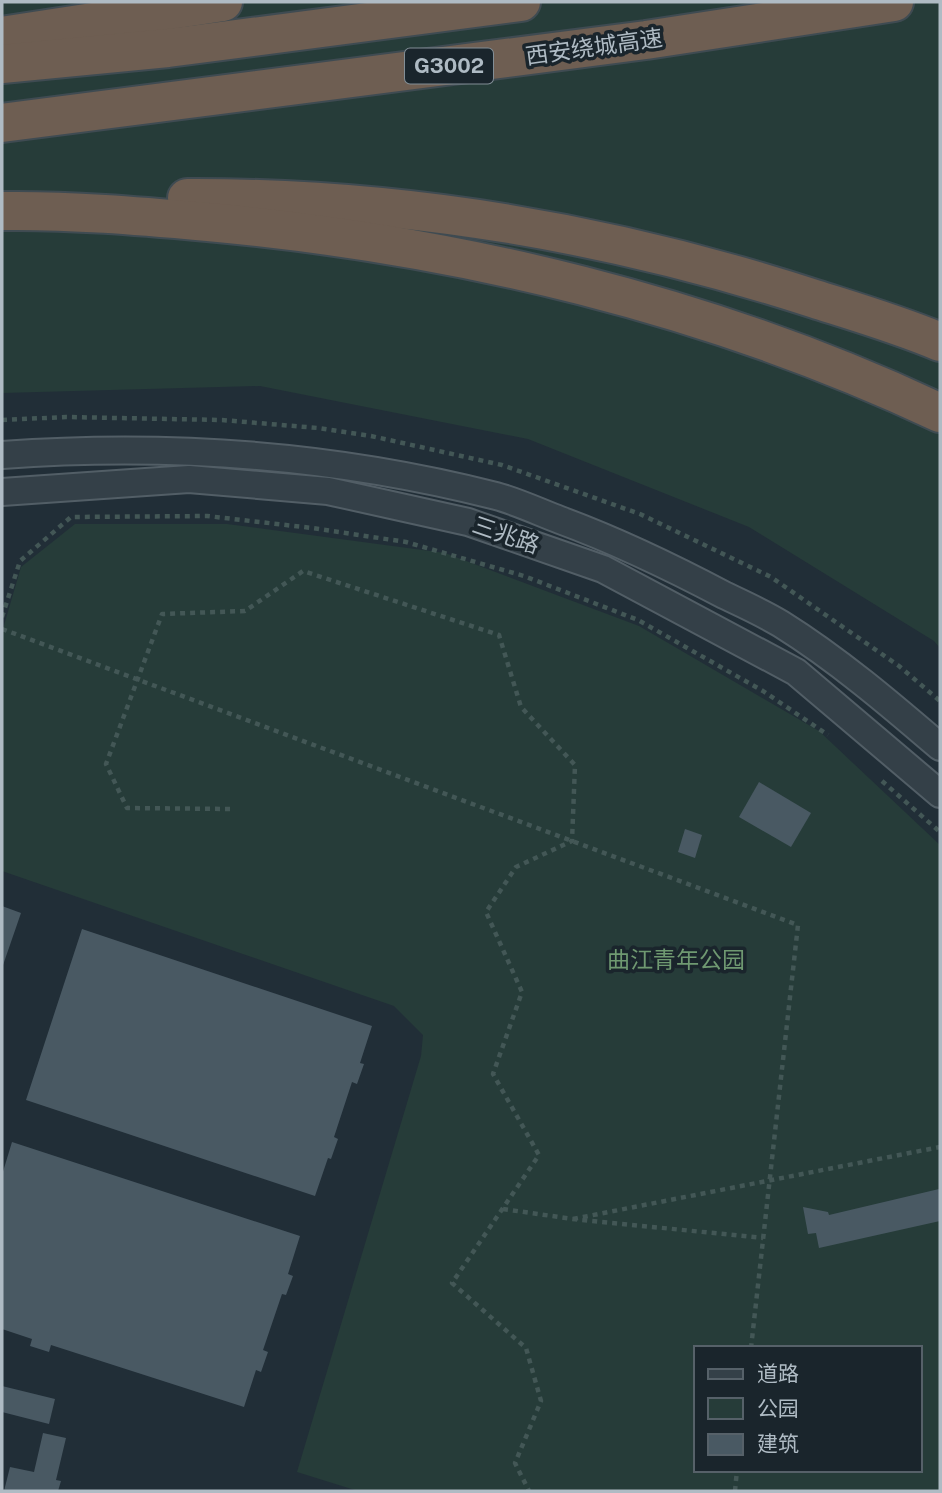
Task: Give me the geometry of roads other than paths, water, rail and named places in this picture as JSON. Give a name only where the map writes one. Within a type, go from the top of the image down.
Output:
[{"type":"highway","points":[[2,36],[223,2]]},
{"type":"highway","name":"G3002","points":[[2,64],[167,48],[521,2]]},
{"type":"highway","name":"西安绕城高速","points":[[2,124],[646,40],[894,2]]},
{"type":"highway","points":[[2,204],[225,197],[382,207],[538,229],[649,251],[754,279],[940,342]]},
{"type":"highway","points":[[2,211],[113,215],[273,228],[418,250],[556,278],[703,321],[796,352],[940,413]]},
{"type":"street","name":"三兆路","points":[[3,460],[54,452],[169,450],[270,458],[392,473],[499,497],[594,533],[684,574],[781,624],[857,678],[940,747]]},
{"type":"street","name":"三兆路","points":[[2,492],[189,479],[328,491],[468,522],[603,569],[796,672],[940,794]]},
{"type":"park label","name":"曲江青年公园","points":[[676,960]]}]
